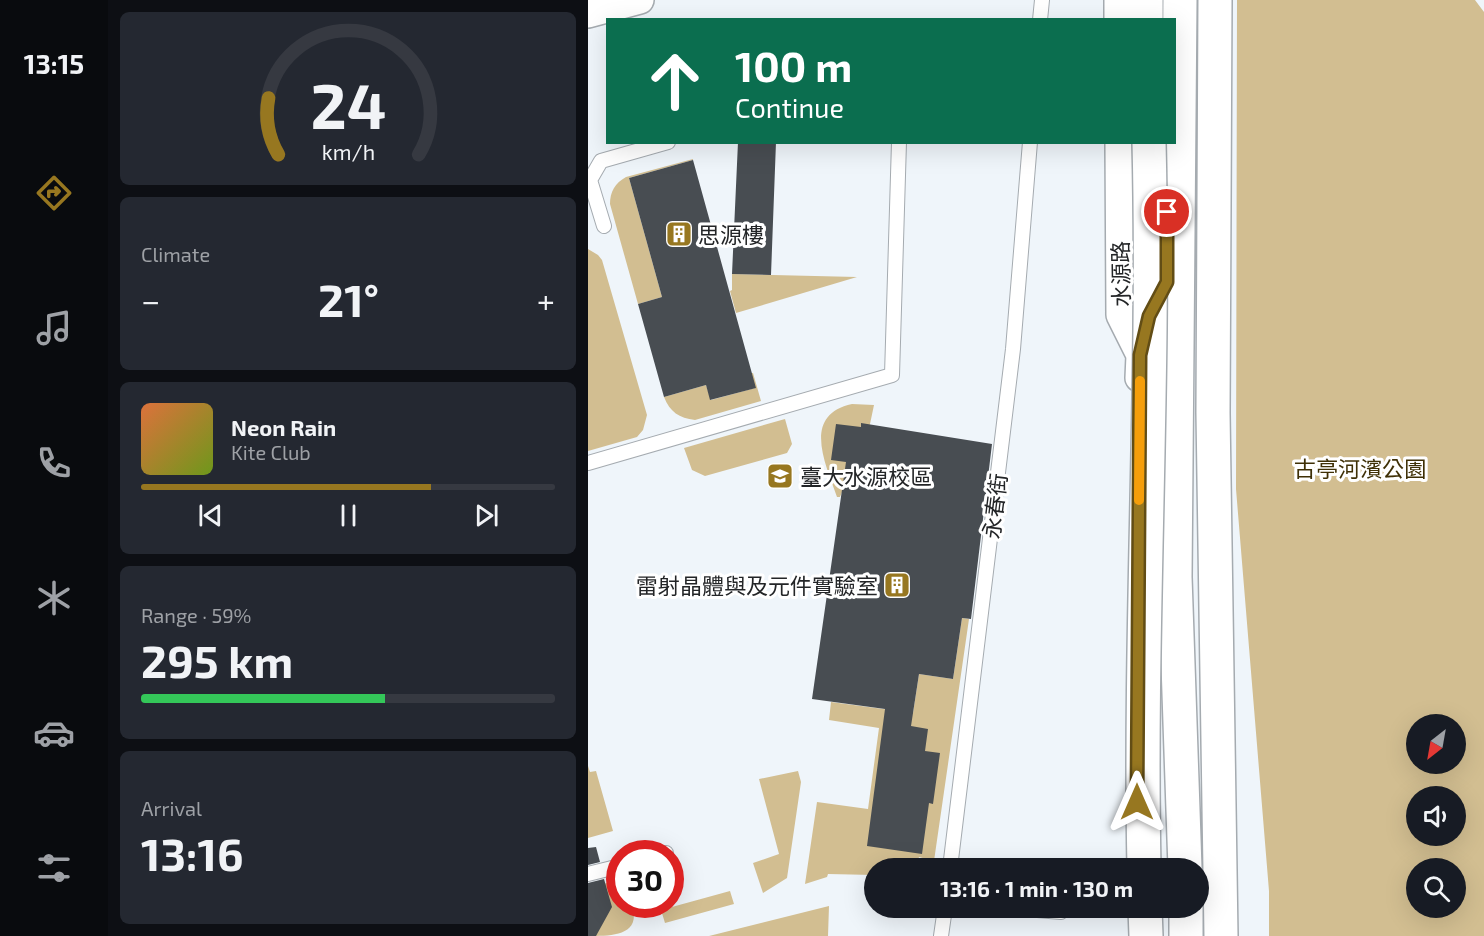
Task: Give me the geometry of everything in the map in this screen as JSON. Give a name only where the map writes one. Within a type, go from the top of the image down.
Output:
[{"type":"highway","points":[[1146,0],[1146,18]]},
{"type":"highway","points":[[1180,0],[1175,577],[1185,858]]},
{"type":"highway","points":[[1215,0],[1213,413],[1221,936]]},
{"type":"highway","points":[[1144,858],[1143,782],[1150,362],[1149,144]]},
{"type":"highway","points":[[1145,918],[1146,936]]},
{"type":"highway","points":[[1186,918],[1186,936]]},
{"type":"street","points":[[588,14],[640,0]]},
{"type":"street","points":[[1118,0],[1118,18]]},
{"type":"street","points":[[1167,0],[1167,18]]},
{"type":"street","name":"水源路","points":[[1119,144],[1120,315],[1140,355],[1137,858]]},
{"type":"street","points":[[1140,355],[1149,316],[1167,282],[1167,144]]},
{"type":"street","points":[[1137,918],[1137,936]]},
{"type":"lane","points":[[1040,18],[1042,0]]},
{"type":"lane","points":[[604,226],[590,180],[601,161],[661,144]]},
{"type":"lane","points":[[588,463],[892,375],[899,144]]},
{"type":"lane","name":"永春街","points":[[951,858],[1013,349],[1030,144]]},
{"type":"lane","points":[[588,874],[606,870]]},
{"type":"lane","points":[[941,936],[944,918]]},
{"type":"green space","name":"古亭河濱公園","points":[[1237,0],[1475,0],[1484,12],[1484,936],[1269,936],[1269,891],[1236,489]]},
{"type":"green space","points":[[693,159],[629,178],[662,297],[638,304],[610,204],[612,192],[616,185],[626,177]]},
{"type":"green space","points":[[588,249],[602,260],[647,415],[643,430],[637,437],[588,451]]},
{"type":"green space","points":[[732,274],[857,277],[736,313],[730,291],[732,290]]},
{"type":"green space","points":[[751,373],[753,373],[761,401],[695,420],[684,418],[676,413],[669,407],[664,397],[706,385],[711,400],[755,388]]},
{"type":"green space","points":[[852,404],[874,405],[870,424],[840,497],[837,497],[823,456],[822,430],[827,419],[836,410]]},
{"type":"green space","points":[[785,419],[792,444],[787,453],[705,476],[692,470],[684,448]]},
{"type":"green space","points":[[962,618],[969,619],[934,858],[864,858],[864,875],[828,874],[827,877],[805,884],[817,802],[868,809],[879,728],[829,720],[831,702],[913,713],[919,674],[953,679]]},
{"type":"green space","points":[[588,766],[590,772],[596,771],[613,831],[588,838]]},
{"type":"green space","points":[[798,771],[801,782],[787,878],[763,893],[753,863],[779,854],[759,779]]},
{"type":"green space","points":[[606,883],[606,918],[634,918],[629,928],[606,936],[588,936],[588,888]]},
{"type":"green space","points":[[730,891],[734,904],[684,918],[684,904]]},
{"type":"green space","points":[[829,906],[828,936],[709,936]]},
{"type":"green space","points":[[663,918],[683,918],[665,923]]},
{"type":"building","points":[[738,144],[776,144],[771,275],[732,274]]},
{"type":"building","name":"思源樓","points":[[693,160],[756,388],[710,400],[706,385],[664,397],[638,304],[662,297],[629,178]]},
{"type":"building","name":"雷射晶體與及元件實驗室","points":[[861,423],[992,444],[971,619],[962,618],[953,679],[919,674],[911,726],[928,729],[925,751],[940,753],[933,804],[929,803],[922,854],[867,846],[885,709],[812,699],[846,462],[831,460],[836,424],[861,427]]},
{"type":"building","points":[[596,847],[600,862],[588,865],[588,848]]},
{"type":"building","points":[[604,879],[606,886],[606,918],[596,936],[588,936],[588,883]]},
{"type":"slow traffic","points":[[1139,500],[1140,381]]},
{"type":"place","name":"思源樓","points":[[679,234]]},
{"type":"place","name":"臺大水源校區","points":[[780,476]]},
{"type":"place","name":"雷射晶體與及元件實驗室","points":[[897,585]]},
{"type":"route","points":[[1137,802],[1140,355],[1149,316],[1167,282],[1167,212]]}]
